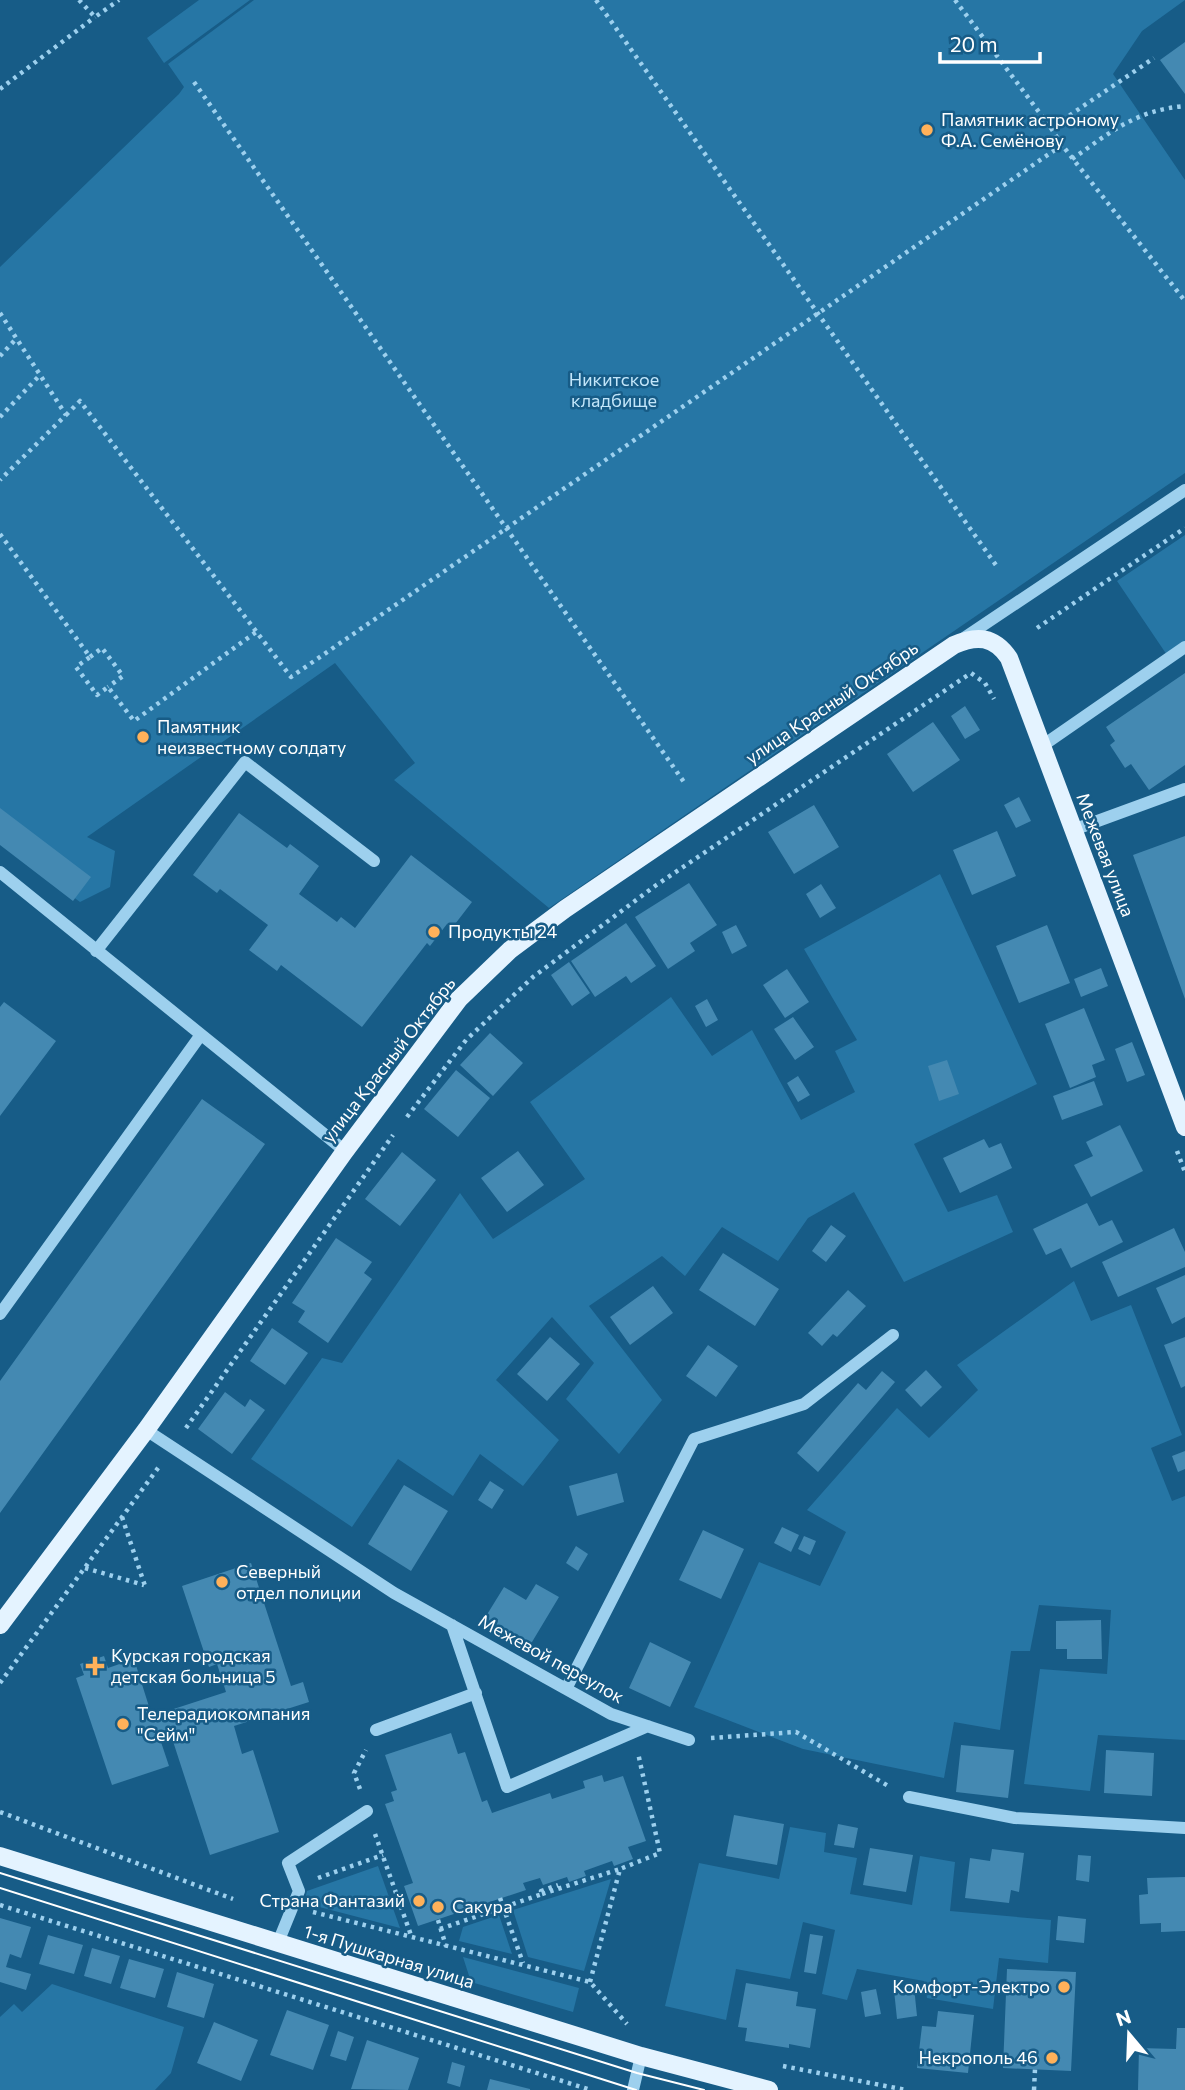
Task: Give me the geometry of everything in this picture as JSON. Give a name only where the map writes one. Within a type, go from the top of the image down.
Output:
[{"type":"main road","name":"Межевая улица","points":[[954,645],[981,638],[992,641],[1004,650],[1185,1127]]},
{"type":"main road","name":"улица Красный Октябрь","points":[[0,1625],[146,1430],[345,1151],[459,999],[510,950],[565,909],[954,645]]},
{"type":"main road","name":"1-я Пушкарная улица","points":[[0,1857],[640,2056],[769,2090]]},
{"type":"street","name":"улица Красный Октябрь","points":[[954,645],[1185,490]]},
{"type":"street","points":[[1042,746],[1185,648]]},
{"type":"street","points":[[96,951],[245,762],[374,861]]},
{"type":"street","points":[[1073,830],[1185,789]]},
{"type":"street","points":[[0,872],[200,1037],[345,1151]]},
{"type":"street","points":[[0,1314],[200,1037]]},
{"type":"street","points":[[566,1689],[694,1439],[804,1404],[893,1335]]},
{"type":"street","name":"Межевой переулок","points":[[146,1430],[394,1592],[611,1714],[689,1740]]},
{"type":"street","points":[[452,1625],[507,1787],[648,1726]]},
{"type":"street","points":[[376,1730],[476,1693]]},
{"type":"street","points":[[909,1797],[1015,1818],[1185,1828]]},
{"type":"street","points":[[277,1945],[285,1918],[299,1891],[288,1863],[367,1811]]},
{"type":"street","points":[[633,2090],[640,2056]]},
{"type":"path","points":[[79,0],[96,17]]},
{"type":"path","points":[[0,89],[119,0]]},
{"type":"path","points":[[596,0],[998,568]]},
{"type":"path","points":[[955,0],[1072,159],[1185,301]]},
{"type":"path","points":[[1051,128],[1154,58]]},
{"type":"path","points":[[194,82],[686,785]]},
{"type":"path","points":[[1072,159],[1130,118],[1166,107],[1185,106]]},
{"type":"path","points":[[0,480],[80,401],[291,677],[1062,145]]},
{"type":"path","points":[[0,313],[66,415]]},
{"type":"path","points":[[0,356],[17,339]]},
{"type":"path","points":[[0,417],[40,374]]},
{"type":"path","points":[[1037,628],[1185,528]]},
{"type":"path","points":[[0,534],[90,657]]},
{"type":"path","points":[[108,687],[134,721],[256,632]]},
{"type":"path","points":[[102,648],[122,676],[97,695],[76,667],[90,657],[102,648]]},
{"type":"path","points":[[0,1684],[173,1448],[393,1135],[466,1040],[533,977],[655,886],[971,673]]},
{"type":"path","points":[[85,1568],[145,1586],[122,1517]]},
{"type":"path","points":[[376,1730],[354,1773],[413,1938]]},
{"type":"path","points":[[440,1929],[660,1853],[633,1732]]},
{"type":"path","points":[[689,1740],[796,1732],[909,1797]]},
{"type":"path","points":[[0,1812],[236,1900]]},
{"type":"path","points":[[297,1886],[383,1855]]},
{"type":"path","points":[[590,1982],[620,1869]]},
{"type":"path","points":[[542,1894],[541,1891],[558,1885]]},
{"type":"path","points":[[500,1898],[523,1964]]},
{"type":"path","points":[[0,1905],[591,2090]]},
{"type":"path","points":[[285,1918],[304,1910],[590,1982],[630,2027]]},
{"type":"path","points":[[438,1920],[446,1946]]},
{"type":"path","points":[[772,2064],[906,2090]]},
{"type":"path","points":[[1034,2090],[1035,2069]]},
{"type":"green space","points":[[199,0],[250,0],[164,63],[147,38]]},
{"type":"green space","name":"Никитское кладбище","points":[[254,0],[1185,0],[1142,31],[1113,74],[1185,180],[1185,473],[549,908],[394,780],[415,763],[335,663],[87,837],[115,851],[110,887],[80,902],[0,842],[0,267],[179,94],[184,87],[168,64]]},
{"type":"green space","points":[[1185,535],[1185,647],[1169,658],[1117,581]]},
{"type":"green space","points":[[940,874],[1037,1084],[914,1144],[948,1212],[997,1195],[1013,1232],[904,1282],[854,1192],[808,1218],[778,1261],[722,1227],[685,1276],[662,1256],[589,1306],[662,1400],[619,1454],[566,1399],[594,1363],[552,1317],[496,1380],[559,1440],[523,1486],[480,1454],[453,1496],[398,1459],[352,1527],[251,1459],[322,1358],[342,1363],[460,1193],[493,1239],[585,1179],[530,1102],[671,997],[712,1056],[752,1030],[801,1120],[855,1092],[835,1051],[857,1040],[804,949]]},
{"type":"green space","points":[[1074,1281],[1091,1321],[1131,1305],[1182,1435],[1151,1448],[1172,1501],[1185,1496],[1185,1740],[1098,1735],[1090,1791],[1024,1784],[1040,1669],[1107,1674],[1111,1610],[1039,1605],[1030,1651],[1011,1651],[1000,1730],[954,1722],[944,1778],[803,1749],[694,1707],[759,1562],[820,1586],[846,1532],[807,1510],[897,1408],[929,1438],[978,1390],[957,1365]]},
{"type":"green space","points":[[790,1827],[826,1833],[824,1852],[857,1858],[850,1894],[912,1905],[920,1856],[955,1862],[950,1911],[1051,1920],[1048,1963],[999,1958],[993,2009],[927,1998],[924,1981],[857,1969],[847,2000],[822,1994],[835,1930],[803,1922],[790,1979],[736,1969],[726,2020],[665,2006],[699,1863],[779,1879]]},
{"type":"green space","points":[[378,1866],[400,1928],[304,1903],[307,1891]]},
{"type":"green space","points":[[611,1879],[584,1971],[528,1957],[513,1910]]},
{"type":"green space","points":[[499,1915],[512,1954],[459,1941],[463,1927]]},
{"type":"green space","points":[[463,1957],[579,1988],[573,2012],[471,1982]]},
{"type":"green space","points":[[52,1984],[184,2027],[171,2073],[155,2090],[0,2090],[0,2017],[14,2004],[22,2012]]},
{"type":"building","points":[[1185,42],[1185,94],[1160,60]]},
{"type":"building","points":[[1185,673],[1185,765],[1149,790],[1131,764],[1125,768],[1110,745],[1115,741],[1106,727]]},
{"type":"building","points":[[965,706],[980,730],[965,739],[951,716]]},
{"type":"building","points":[[933,722],[960,760],[913,792],[887,754]]},
{"type":"building","points":[[1019,797],[1031,821],[1016,828],[1004,805]]},
{"type":"building","points":[[814,805],[839,847],[794,874],[768,832]]},
{"type":"building","points":[[0,808],[91,877],[73,901],[0,845]]},
{"type":"building","points":[[239,813],[287,848],[290,844],[319,866],[299,894],[337,922],[341,917],[355,928],[411,855],[472,902],[452,928],[447,924],[430,946],[427,943],[362,1027],[281,965],[277,971],[249,950],[268,925],[220,889],[217,893],[193,875]]},
{"type":"building","points":[[997,831],[1016,876],[972,895],[953,850]]},
{"type":"building","points":[[1185,836],[1185,999],[1133,855]]},
{"type":"building","points":[[689,883],[717,925],[690,943],[695,951],[668,969],[635,917]]},
{"type":"building","points":[[821,884],[836,908],[820,918],[806,894]]},
{"type":"building","points":[[626,923],[656,966],[631,983],[626,976],[595,997],[571,961]]},
{"type":"building","points":[[736,925],[747,946],[732,954],[722,932]]},
{"type":"building","points":[[1047,925],[1070,983],[1019,1003],[996,946]]},
{"type":"building","points":[[569,962],[590,993],[572,1006],[551,975]]},
{"type":"building","points":[[1101,968],[1108,986],[1081,997],[1074,979]]},
{"type":"building","points":[[787,969],[809,1002],[785,1018],[763,985]]},
{"type":"building","points":[[707,999],[718,1020],[706,1027],[695,1006]]},
{"type":"building","points":[[4,1002],[56,1041],[0,1116],[0,1007]]},
{"type":"building","points":[[1084,1008],[1105,1060],[1092,1065],[1096,1077],[1070,1088],[1045,1024]]},
{"type":"building","points":[[793,1017],[814,1047],[795,1060],[774,1029]]},
{"type":"building","points":[[490,1033],[523,1063],[493,1096],[460,1065]]},
{"type":"building","points":[[1132,1042],[1145,1075],[1127,1082],[1115,1049]]},
{"type":"building","points":[[947,1060],[959,1094],[939,1101],[928,1066]]},
{"type":"building","points":[[456,1070],[490,1098],[458,1137],[424,1109]]},
{"type":"building","points":[[798,1076],[810,1095],[798,1102],[787,1083]]},
{"type":"building","points":[[1094,1081],[1103,1105],[1062,1120],[1053,1096]]},
{"type":"building","points":[[202,1099],[265,1144],[0,1513],[0,1381]]},
{"type":"building","points":[[1120,1125],[1143,1171],[1091,1197],[1074,1165],[1093,1156],[1086,1142]]},
{"type":"building","points":[[984,1139],[989,1148],[1001,1143],[1012,1168],[960,1193],[943,1158]]},
{"type":"building","points":[[518,1151],[544,1185],[507,1212],[481,1178]]},
{"type":"building","points":[[402,1152],[436,1180],[400,1226],[365,1199]]},
{"type":"building","points":[[1087,1203],[1099,1226],[1112,1220],[1123,1242],[1071,1268],[1061,1248],[1046,1255],[1033,1229]]},
{"type":"building","points":[[831,1225],[846,1236],[826,1262],[812,1251]]},
{"type":"building","points":[[1174,1228],[1185,1252],[1185,1267],[1118,1297],[1102,1262]]},
{"type":"building","points":[[336,1238],[372,1262],[364,1273],[372,1279],[328,1343],[298,1322],[305,1311],[292,1303]]},
{"type":"building","points":[[723,1253],[779,1289],[755,1326],[699,1290]]},
{"type":"building","points":[[1185,1275],[1185,1317],[1172,1324],[1156,1288]]},
{"type":"building","points":[[653,1286],[673,1313],[630,1345],[610,1317]]},
{"type":"building","points":[[848,1290],[866,1306],[837,1337],[833,1334],[822,1346],[808,1333]]},
{"type":"building","points":[[272,1328],[308,1353],[285,1385],[250,1361]]},
{"type":"building","points":[[550,1337],[580,1364],[547,1401],[517,1374]]},
{"type":"building","points":[[1185,1337],[1185,1386],[1181,1388],[1164,1345]]},
{"type":"building","points":[[708,1345],[738,1366],[716,1397],[686,1376]]},
{"type":"building","points":[[926,1370],[942,1387],[921,1407],[905,1390]]},
{"type":"building","points":[[882,1371],[895,1382],[818,1472],[797,1453],[858,1383],[866,1390]]},
{"type":"building","points":[[225,1392],[245,1407],[250,1399],[265,1410],[232,1454],[198,1429]]},
{"type":"building","points":[[1185,1451],[1185,1469],[1178,1472],[1172,1456]]},
{"type":"building","points":[[617,1473],[624,1502],[577,1516],[569,1486]]},
{"type":"building","points":[[490,1481],[504,1490],[492,1509],[478,1500]]},
{"type":"building","points":[[404,1485],[448,1511],[411,1571],[368,1544]]},
{"type":"building","points":[[782,1527],[799,1535],[791,1552],[774,1543]]},
{"type":"building","points":[[703,1530],[744,1549],[721,1599],[679,1580]]},
{"type":"building","points":[[804,1536],[816,1541],[810,1555],[798,1549]]},
{"type":"building","points":[[576,1546],[588,1554],[578,1571],[566,1563]]},
{"type":"building","points":[[251,1563],[291,1686],[303,1682],[309,1702],[234,1726],[242,1754],[253,1750],[279,1832],[210,1855],[169,1729],[158,1733],[169,1766],[112,1785],[76,1678],[84,1675],[80,1664],[104,1656],[108,1668],[134,1659],[152,1716],[226,1692],[217,1664],[209,1667],[182,1586]]},
{"type":"building","points":[[536,1584],[559,1597],[529,1647],[483,1621],[504,1587],[526,1600]]},
{"type":"building","points":[[1101,1620],[1102,1659],[1067,1659],[1067,1649],[1056,1649],[1056,1621]]},
{"type":"building","points":[[650,1642],[691,1662],[670,1707],[629,1688]]},
{"type":"building","points":[[451,1733],[458,1754],[465,1752],[482,1802],[487,1800],[492,1813],[550,1793],[552,1799],[585,1788],[583,1781],[602,1775],[604,1782],[623,1776],[646,1841],[628,1847],[633,1859],[614,1866],[612,1861],[584,1871],[586,1876],[569,1882],[567,1877],[543,1885],[540,1878],[523,1883],[526,1890],[418,1926],[404,1886],[413,1883],[385,1804],[394,1801],[391,1792],[397,1790],[385,1755]]},
{"type":"building","points":[[961,1745],[1014,1750],[1008,1798],[956,1792]]},
{"type":"building","points":[[1106,1750],[1154,1753],[1152,1796],[1104,1793]]},
{"type":"building","points":[[734,1815],[784,1824],[777,1865],[726,1856]]},
{"type":"building","points":[[838,1824],[858,1828],[854,1848],[834,1845]]},
{"type":"building","points":[[870,1848],[913,1855],[906,1892],[863,1885]]},
{"type":"building","points":[[992,1849],[1024,1853],[1019,1892],[1011,1890],[1009,1903],[965,1898],[970,1858],[990,1861]]},
{"type":"building","points":[[1078,1855],[1091,1856],[1089,1882],[1076,1880]]},
{"type":"building","points":[[1185,1877],[1185,1931],[1161,1932],[1161,1923],[1140,1924],[1139,1895],[1148,1894],[1147,1878]]},
{"type":"building","points":[[1058,1916],[1086,1919],[1084,1943],[1056,1940]]},
{"type":"building","points":[[0,1918],[31,1927],[21,1958],[10,1954],[6,1967],[31,1974],[26,1990],[0,1982]]},
{"type":"building","points":[[810,1934],[823,1936],[816,1974],[804,1972]]},
{"type":"building","points":[[48,1935],[83,1945],[74,1974],[39,1964]]},
{"type":"building","points":[[92,1948],[120,1956],[111,1984],[84,1976]]},
{"type":"building","points":[[129,1959],[164,1969],[155,1998],[120,1988]]},
{"type":"building","points":[[1007,1969],[1076,1972],[1071,2071],[1003,2068]]},
{"type":"building","points":[[177,1972],[214,1984],[204,2018],[167,2007]]},
{"type":"building","points":[[746,1983],[798,1992],[796,2006],[816,2009],[810,2048],[789,2044],[789,2048],[745,2041],[747,2028],[738,2027]]},
{"type":"building","points":[[914,1987],[917,2016],[897,2019],[894,1990]]},
{"type":"building","points":[[876,1989],[881,2014],[865,2017],[861,1992]]},
{"type":"building","points":[[287,2010],[329,2025],[313,2070],[270,2055]]},
{"type":"building","points":[[938,2011],[974,2015],[968,2073],[917,2068],[922,2026],[936,2027]]},
{"type":"building","points":[[214,2022],[258,2040],[241,2081],[197,2063]]},
{"type":"building","points":[[1177,2028],[1185,2028],[1185,2090],[1138,2090],[1139,2048],[1176,2049]]},
{"type":"building","points":[[338,2031],[354,2037],[346,2061],[330,2056]]},
{"type":"building","points":[[367,2040],[419,2058],[408,2090],[351,2089]]},
{"type":"building","points":[[452,2062],[465,2066],[460,2087],[447,2083]]},
{"type":"building","points":[[490,2079],[530,2089],[530,2090],[487,2090]]},
{"type":"tram line","points":[[0,1873],[637,2073],[704,2090]]},
{"type":"tram line","points":[[0,1888],[636,2090]]},
{"type":"place","name":"Памятник астроному Ф.А. Семёнову","points":[[927,130]]},
{"type":"place","name":"Памятник неизвестному солдату","points":[[143,737]]},
{"type":"place","name":"Продукты 24","points":[[434,932]]},
{"type":"place","name":"Северный отдел полиции","points":[[222,1582]]},
{"type":"place","name":"Курская городская детская больница 5","points":[[95,1666]]},
{"type":"place","name":"Телерадиокомпания \"Сейм\"","points":[[123,1724]]},
{"type":"place","name":"Страна Фантазий","points":[[419,1901]]},
{"type":"place","name":"Сакура","points":[[438,1907]]},
{"type":"place","name":"Комфорт-Электро","points":[[1064,1987]]},
{"type":"place","name":"Некрополь 46","points":[[1052,2058]]}]
